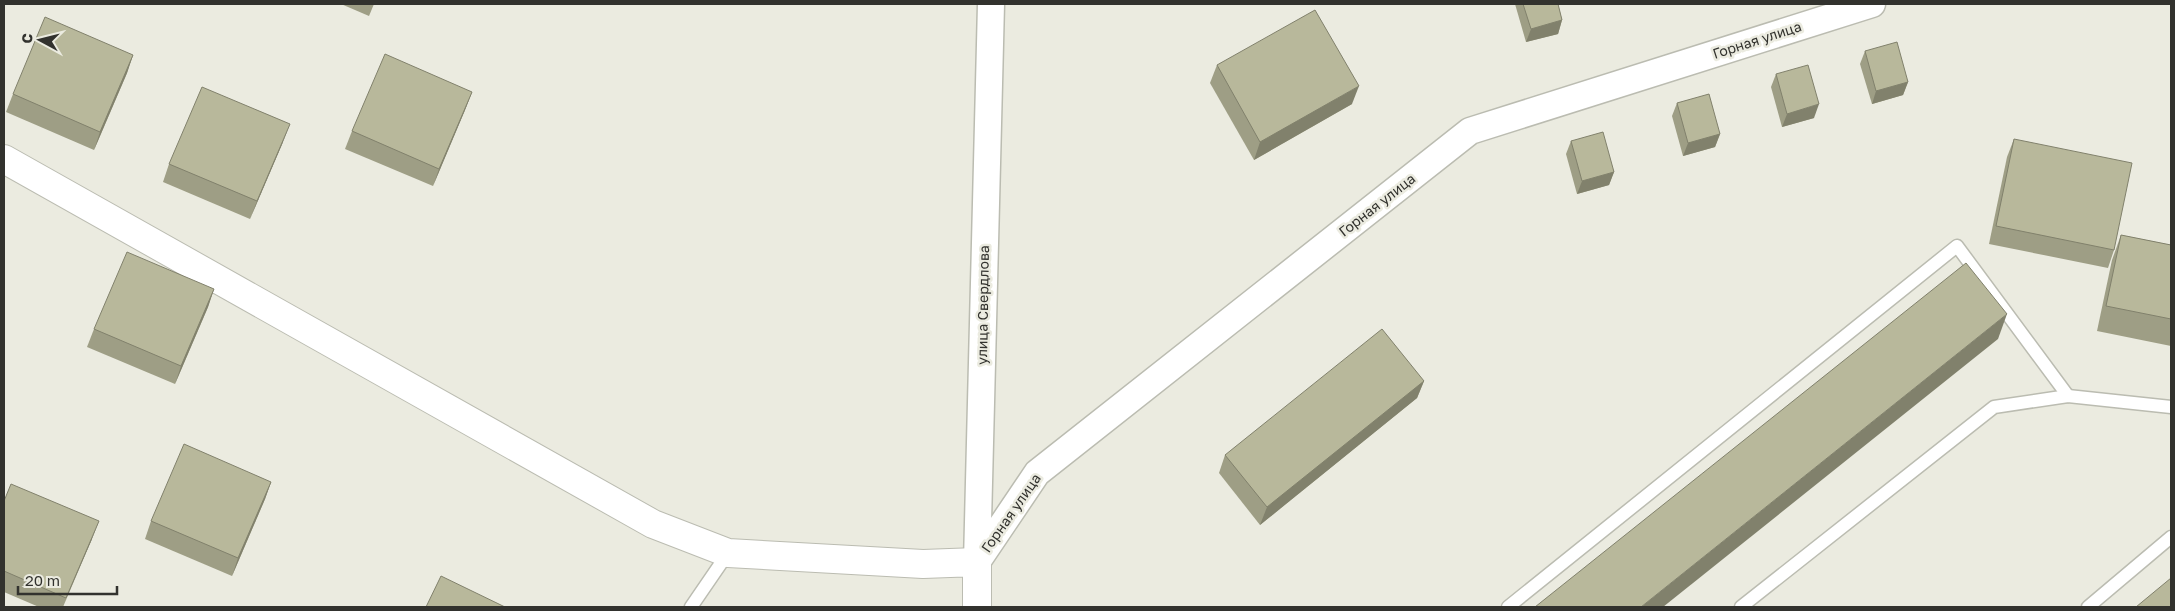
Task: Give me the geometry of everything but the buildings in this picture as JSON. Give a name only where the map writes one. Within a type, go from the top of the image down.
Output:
[{"type":"street","name":"улица Свердлова","points":[[977,607],[976,562],[991,4]]},
{"type":"street","name":"Горная улица","points":[[976,562],[1036,473],[1470,131],[1872,4]]},
{"type":"street","points":[[4,159],[653,524],[728,552],[924,564],[976,562]]},
{"type":"lane","points":[[1508,607],[1957,246],[2068,396]]},
{"type":"lane","points":[[1741,607],[1994,407],[2068,396],[2171,407]]},
{"type":"lane","points":[[2088,607],[2171,537]]},
{"type":"lane","points":[[691,607],[728,552]]}]
